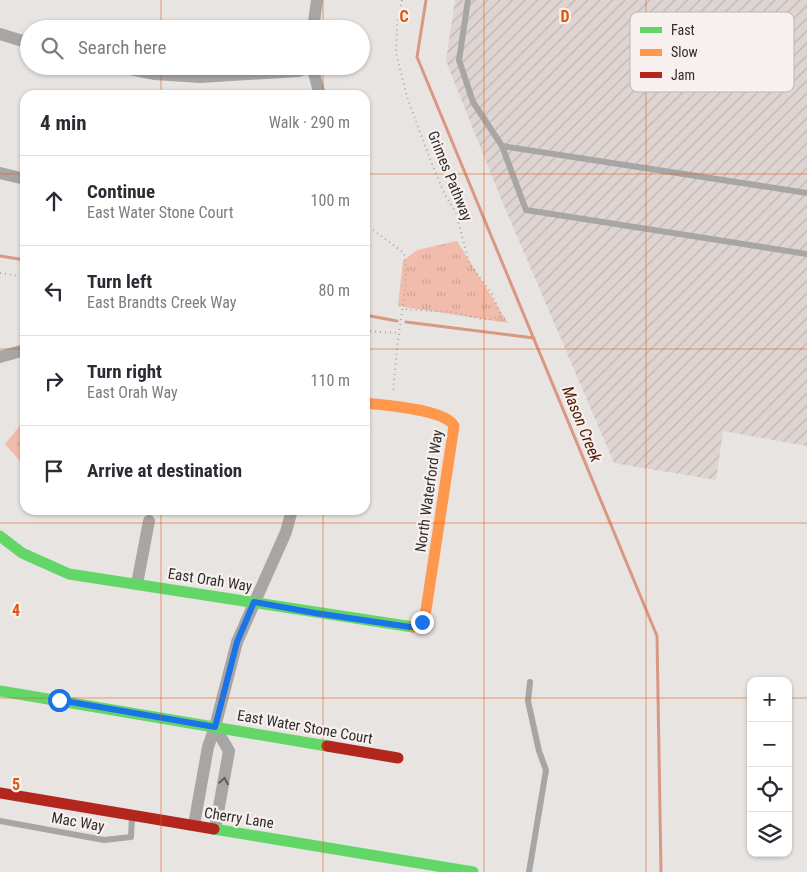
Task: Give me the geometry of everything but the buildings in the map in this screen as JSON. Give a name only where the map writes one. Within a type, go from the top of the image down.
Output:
[{"type":"street","points":[[314,20],[317,0]]},
{"type":"street","points":[[0,34],[20,40]]},
{"type":"street","points":[[170,75],[200,77],[233,75]]},
{"type":"street","points":[[314,75],[319,90]]},
{"type":"street","points":[[0,173],[20,178]]},
{"type":"street","points":[[0,357],[20,351]]},
{"type":"street","name":"North Waterford Way","points":[[370,403],[422,411],[446,418],[454,426],[426,610],[422,622]]},
{"type":"street","points":[[194,825],[208,747],[237,642],[286,532],[291,515]]},
{"type":"street","points":[[137,584],[149,521]]},
{"type":"street","name":"East Orah Way","points":[[0,536],[22,553],[69,574],[410,627],[418,626],[422,622]]},
{"type":"street","name":"East Water Stone Court","points":[[0,690],[398,758]]},
{"type":"street","points":[[215,727],[229,750],[215,829]]},
{"type":"street","name":"Cherry Lane","points":[[0,793],[473,872]]},
{"type":"lane","points":[[468,0],[458,60],[474,102],[502,146],[526,210],[807,254]]},
{"type":"lane","points":[[502,146],[807,193]]},
{"type":"lane","points":[[529,872],[546,770],[539,751],[528,701],[530,682]]},
{"type":"lane","name":"Mac Way","points":[[0,821],[104,840],[131,837],[132,815]]},
{"type":"path","name":"Grimes Pathway","points":[[402,0],[397,24],[396,53],[407,97],[444,193],[456,213],[469,263],[492,294],[501,316],[488,320],[452,312],[403,309]]},
{"type":"path","points":[[370,228],[404,253],[406,264],[403,309],[391,406]]},
{"type":"path","points":[[0,273],[20,276]]},
{"type":"path","points":[[370,330],[399,333]]},
{"type":"shaded area","points":[[455,0],[807,0],[807,446],[723,431],[716,480],[614,463],[502,201],[446,61]]},
{"type":"green space","points":[[457,241],[508,323],[398,306],[403,261],[417,250]]},
{"type":"green space","points":[[20,425],[20,461],[5,444]]},
{"type":"waterway","name":"Mason Creek","points":[[426,0],[417,57],[657,636],[661,872]]},
{"type":"waterway","points":[[0,256],[20,259]]},
{"type":"waterway","points":[[370,316],[397,321]]},
{"type":"waterway","points":[[406,322],[534,338]]},
{"type":"traffic: fast","points":[[0,536],[22,553],[69,574],[413,627]]},
{"type":"traffic: fast","points":[[0,691],[327,746]]},
{"type":"traffic: fast","points":[[214,829],[473,872]]},
{"type":"traffic: slow","points":[[370,404],[427,412],[448,420],[454,426],[426,610],[422,623],[413,627]]},
{"type":"traffic: jam","points":[[327,746],[398,758]]},
{"type":"traffic: jam","points":[[0,793],[214,829]]},
{"type":"route","points":[[59,700],[215,727],[237,642],[254,602],[410,627],[418,626],[422,622]]}]
